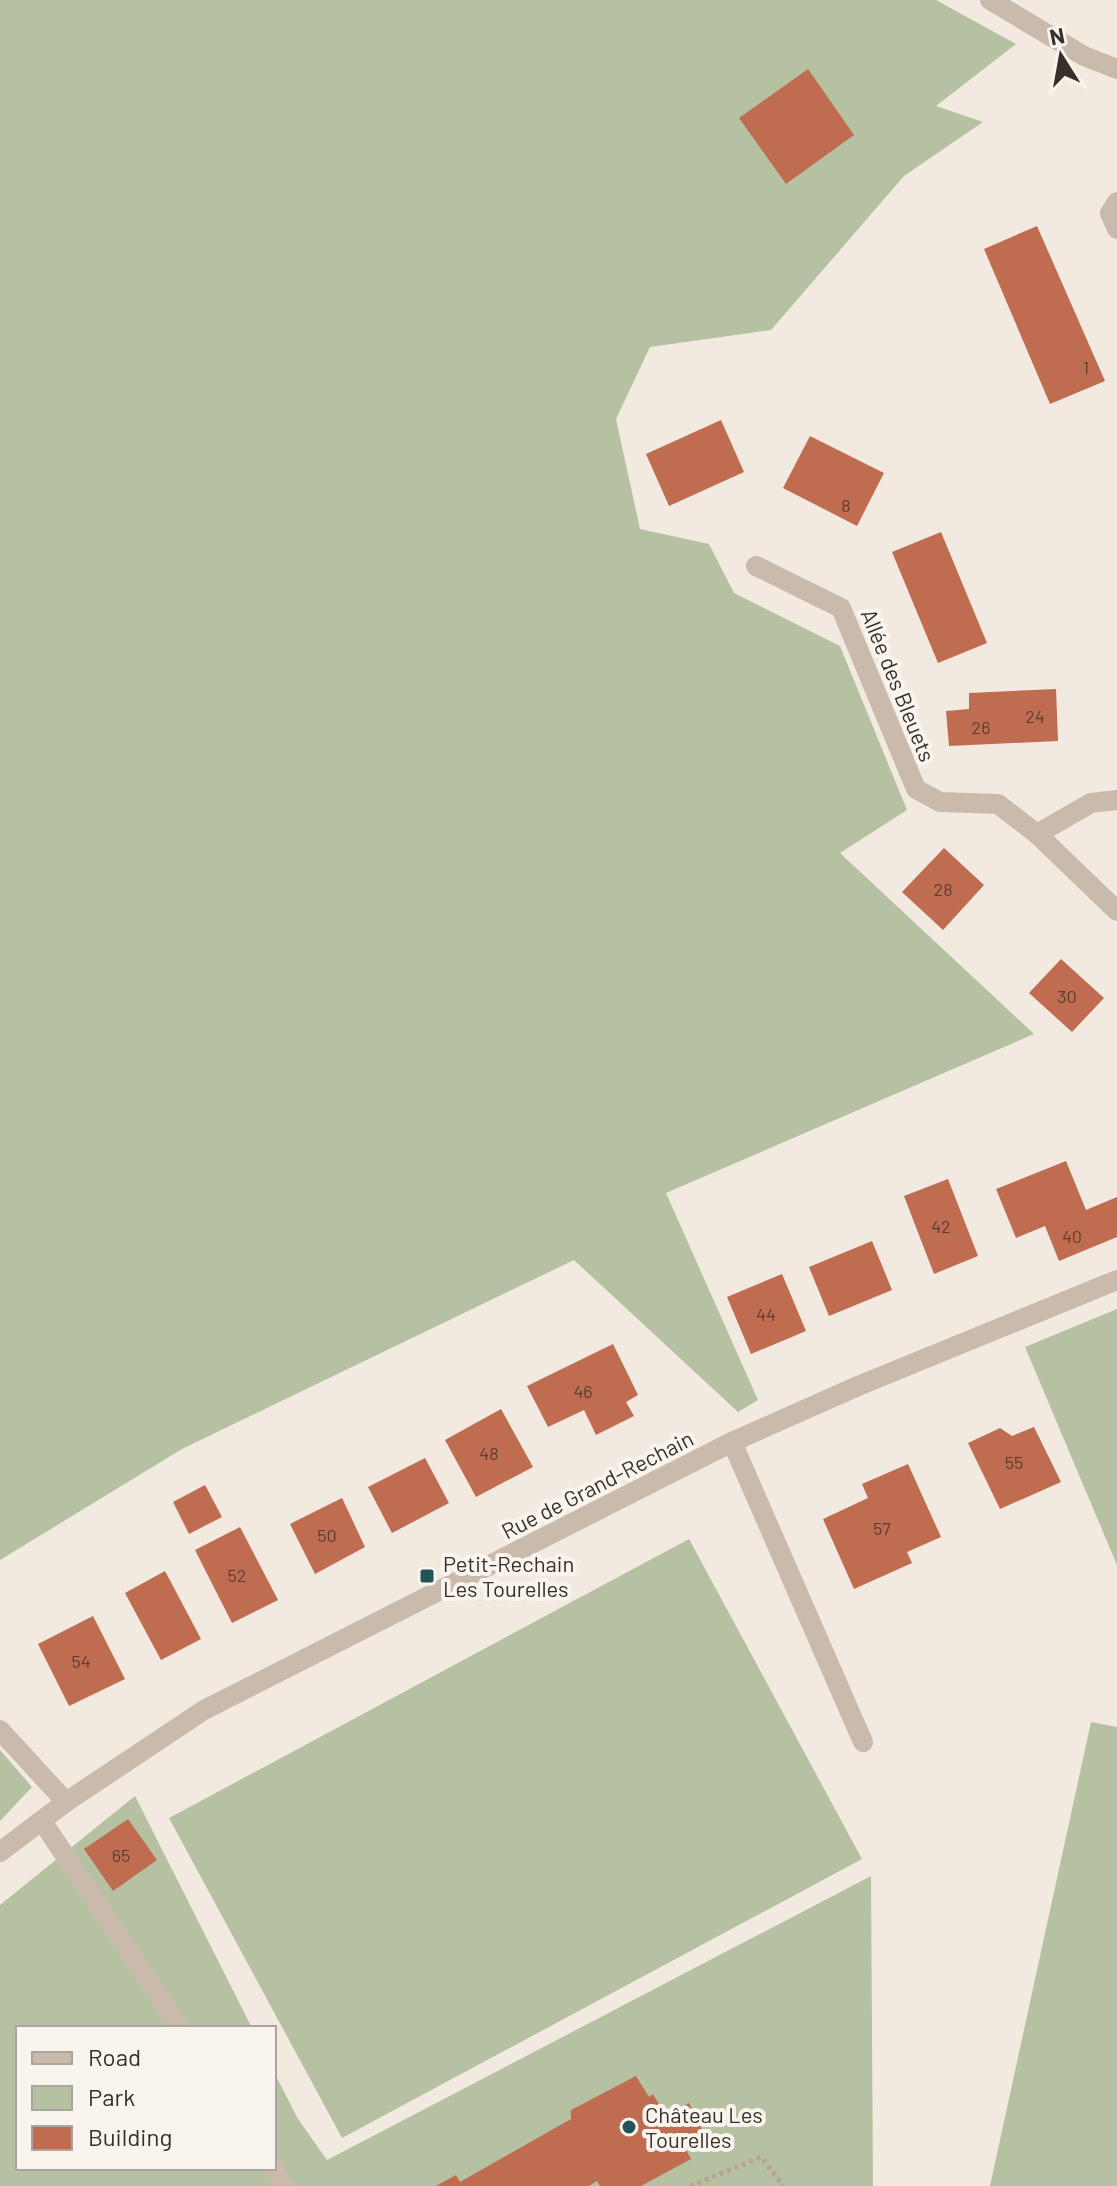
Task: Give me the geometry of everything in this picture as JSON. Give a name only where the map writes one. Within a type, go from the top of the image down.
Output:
[{"type":"street","points":[[990,0],[1084,56],[1117,69]]},
{"type":"street","points":[[1117,202],[1110,213],[1117,229]]},
{"type":"street","name":"Allée des Bleuets","points":[[756,566],[841,608],[916,789],[940,802],[998,804],[1037,834],[1117,911]]},
{"type":"street","points":[[1037,834],[1091,803],[1117,800]]},
{"type":"street","name":"Rue de Grand-Rechain","points":[[0,1852],[66,1802],[204,1710],[732,1442],[858,1386],[1117,1280]]},
{"type":"street","points":[[732,1442],[863,1742]]},
{"type":"street","points":[[0,1730],[66,1802]]},
{"type":"street","points":[[42,1821],[179,2026]]},
{"type":"path","points":[[690,2186],[761,2157],[783,2186]]},
{"type":"green space","points":[[0,0],[936,0],[1016,44],[936,106],[983,122],[904,176],[771,330],[650,347],[616,419],[640,529],[709,544],[734,593],[840,646],[907,810],[840,853],[1034,1034],[666,1193],[758,1400],[738,1412],[574,1260],[182,1449],[0,1560]]},
{"type":"green space","points":[[1117,1309],[1117,1565],[1025,1347]]},
{"type":"green space","points":[[689,1539],[862,1859],[342,2138],[169,1818]]},
{"type":"green space","points":[[1091,1722],[1117,1727],[1117,2186],[990,2186]]},
{"type":"green space","points":[[0,1750],[32,1787],[0,1821]]},
{"type":"green space","points":[[135,1796],[251,2026],[16,2026],[16,2170],[276,2170],[276,2076],[298,2119],[327,2160],[871,1876],[873,2186],[0,2186],[0,1905]]},
{"type":"building","points":[[808,69],[854,135],[786,184],[739,118]]},
{"type":"building","points":[[1037,226],[1105,381],[1050,404],[984,249]]},
{"type":"building","points":[[721,420],[744,472],[669,506],[646,454]]},
{"type":"building","points":[[810,436],[884,473],[857,526],[783,488]]},
{"type":"building","points":[[941,532],[987,643],[938,663],[892,552]]},
{"type":"building","points":[[1056,689],[1058,741],[949,746],[946,711],[969,709],[969,693]]},
{"type":"building","points":[[944,848],[984,885],[943,930],[902,892]]},
{"type":"building","points":[[1061,959],[1104,998],[1072,1032],[1029,993]]},
{"type":"building","points":[[1066,1161],[1086,1210],[1117,1197],[1117,1237],[1059,1261],[1045,1226],[1016,1238],[996,1189]]},
{"type":"building","points":[[948,1179],[978,1256],[934,1274],[904,1196]]},
{"type":"building","points":[[872,1241],[892,1290],[829,1316],[809,1267]]},
{"type":"building","points":[[782,1274],[806,1331],[751,1354],[727,1297]]},
{"type":"building","points":[[613,1344],[638,1395],[626,1402],[634,1416],[596,1435],[584,1410],[548,1427],[527,1386]]},
{"type":"building","points":[[501,1409],[533,1467],[476,1497],[445,1440]]},
{"type":"building","points":[[1034,1427],[1061,1482],[1000,1509],[968,1443],[1000,1428],[1012,1436]]},
{"type":"building","points":[[425,1458],[449,1503],[392,1533],[368,1487]]},
{"type":"building","points":[[908,1464],[941,1537],[907,1552],[912,1563],[854,1589],[823,1519],[868,1498],[862,1484]]},
{"type":"building","points":[[205,1485],[222,1517],[189,1534],[173,1502]]},
{"type":"building","points":[[342,1498],[365,1547],[315,1574],[290,1524]]},
{"type":"building","points":[[240,1527],[278,1600],[232,1623],[195,1550]]},
{"type":"building","points":[[165,1571],[201,1639],[161,1660],[125,1593]]},
{"type":"building","points":[[93,1616],[125,1679],[69,1706],[38,1644]]},
{"type":"building","points":[[128,1819],[157,1860],[113,1891],[84,1849]]},
{"type":"building","name":"Château Les Tourelles","points":[[636,2076],[649,2097],[653,2094],[665,2115],[689,2103],[705,2136],[685,2148],[691,2159],[641,2186],[600,2186],[597,2181],[589,2186],[436,2186],[456,2175],[460,2182],[571,2119],[571,2110]]},
{"type":"place","name":"Petit-Rechain Les Tourelles","points":[[427,1576]]},
{"type":"place","name":"Château Les Tourelles","points":[[629,2127]]}]
